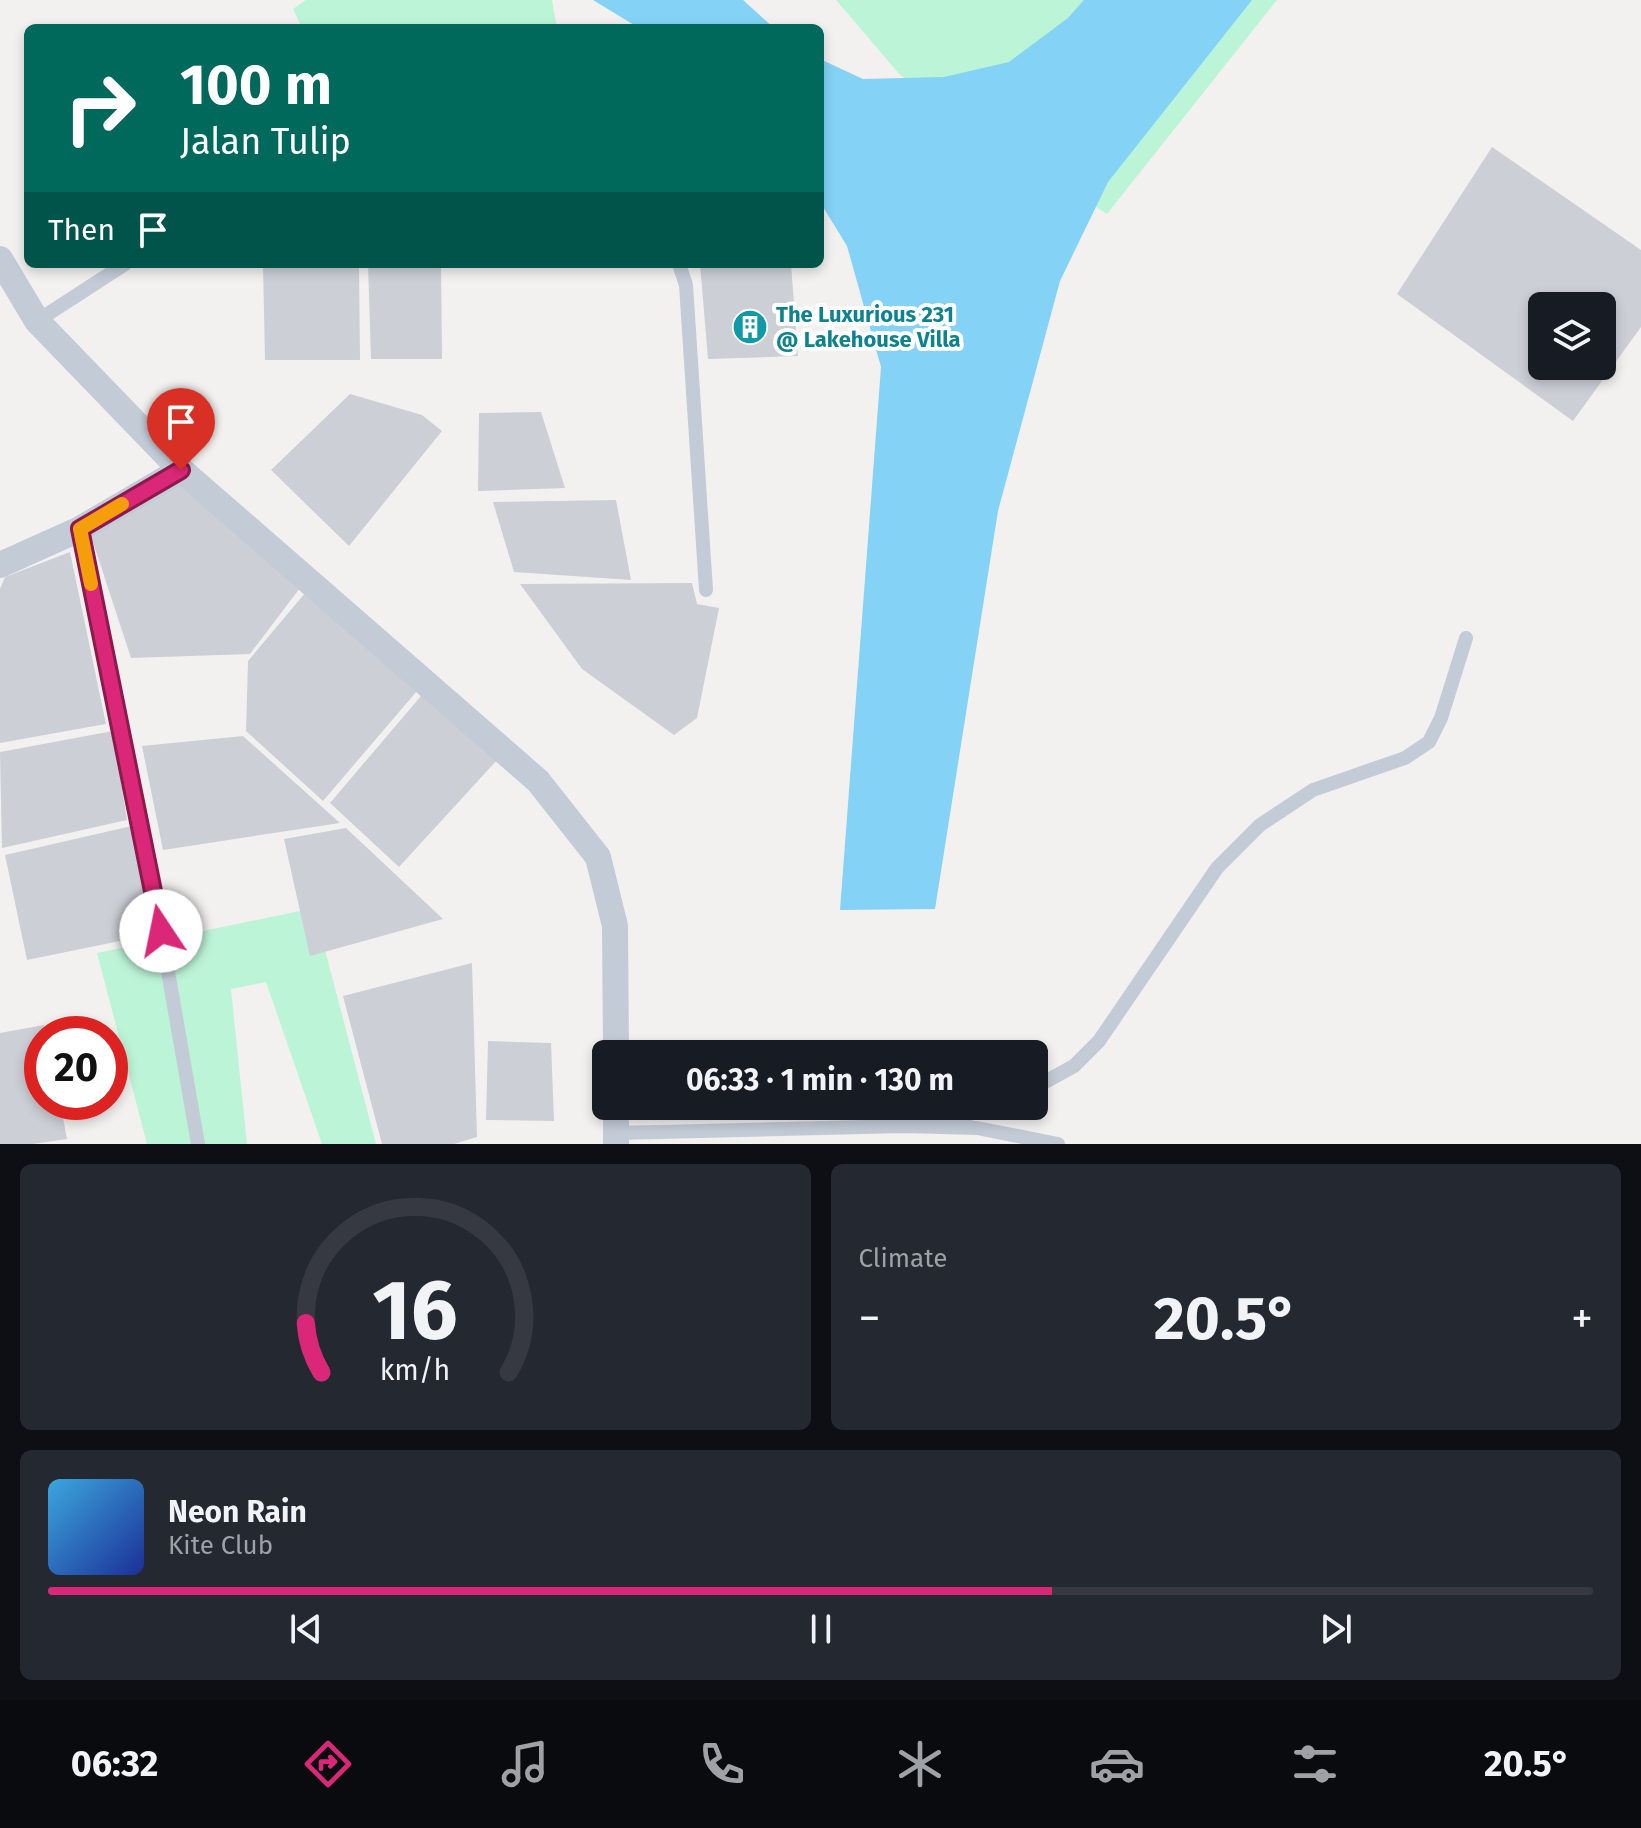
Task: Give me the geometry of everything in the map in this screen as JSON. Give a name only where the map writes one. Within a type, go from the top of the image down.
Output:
[{"type":"street","points":[[0,259],[37,321],[181,470],[538,781],[598,857],[615,926],[616,1040]]},
{"type":"street","points":[[0,565],[80,529],[181,470]]},
{"type":"lane","points":[[37,321],[119,268]]},
{"type":"lane","points":[[680,268],[686,285],[706,590]]},
{"type":"lane","points":[[80,529],[161,931],[198,1144]]},
{"type":"lane","points":[[1048,1080],[1074,1066],[1099,1041],[1217,868],[1260,825],[1313,790],[1405,758],[1429,742],[1441,718],[1466,638]]},
{"type":"lane","points":[[938,1127],[955,1120]]},
{"type":"lane","points":[[616,1138],[938,1127],[977,1128],[1058,1144]]},
{"type":"green space","points":[[306,0],[552,0],[556,24],[300,24],[293,9]]},
{"type":"green space","points":[[836,0],[1277,0],[1107,214],[900,75]]},
{"type":"green space","points":[[314,908],[376,1144],[322,1144],[266,982],[231,989],[247,1144],[147,1144],[128,1071],[128,1016],[113,1016],[97,953]]},
{"type":"water","points":[[593,0],[743,0],[770,24],[632,24]]},
{"type":"water","points":[[1084,0],[1252,0],[1108,182],[1060,281],[998,511],[935,909],[840,910],[881,367],[847,246],[824,209],[824,61],[863,79],[944,77],[1009,62],[1068,18]]},
{"type":"building","points":[[1492,147],[1641,250],[1641,327],[1616,362],[1616,292],[1528,292],[1528,380],[1603,380],[1573,421],[1397,294]]},
{"type":"building","points":[[263,268],[359,268],[360,360],[265,360]]},
{"type":"building","points":[[368,268],[441,268],[442,359],[371,359]]},
{"type":"building","name":"The Luxurious 231 @ Lakehouse Villa","points":[[700,268],[791,268],[798,356],[708,359]]},
{"type":"building","points":[[350,394],[422,415],[442,431],[349,546],[271,470]]},
{"type":"building","points":[[541,412],[565,488],[478,491],[479,413]]},
{"type":"building","points":[[181,483],[300,588],[250,654],[131,658],[90,533]]},
{"type":"building","points":[[616,500],[631,580],[514,572],[493,502]]},
{"type":"building","points":[[70,552],[106,724],[0,743],[0,589],[5,577]]},
{"type":"building","points":[[692,583],[697,604],[719,608],[697,718],[674,735],[582,669],[520,584]]},
{"type":"building","points":[[306,592],[417,691],[323,801],[246,731],[248,661]]},
{"type":"building","points":[[421,696],[498,759],[399,867],[330,803]]},
{"type":"building","points":[[113,731],[127,820],[2,848],[0,752]]},
{"type":"building","points":[[243,736],[340,823],[163,850],[142,746]]},
{"type":"building","points":[[132,826],[154,934],[27,960],[5,855]]},
{"type":"building","points":[[346,828],[443,919],[310,956],[284,839]]},
{"type":"building","points":[[472,963],[477,1137],[454,1144],[382,1144],[343,996]]},
{"type":"building","points":[[24,1029],[24,1120],[63,1120],[67,1139],[33,1144],[0,1144],[0,1033]]},
{"type":"building","points":[[488,1041],[551,1043],[554,1121],[486,1120]]},
{"type":"slow traffic","points":[[91,584],[80,529],[122,504]]},
{"type":"place","name":"The Luxurious 231 @ Lakehouse Villa","points":[[750,327]]},
{"type":"route","points":[[161,931],[80,529],[181,470]]}]
